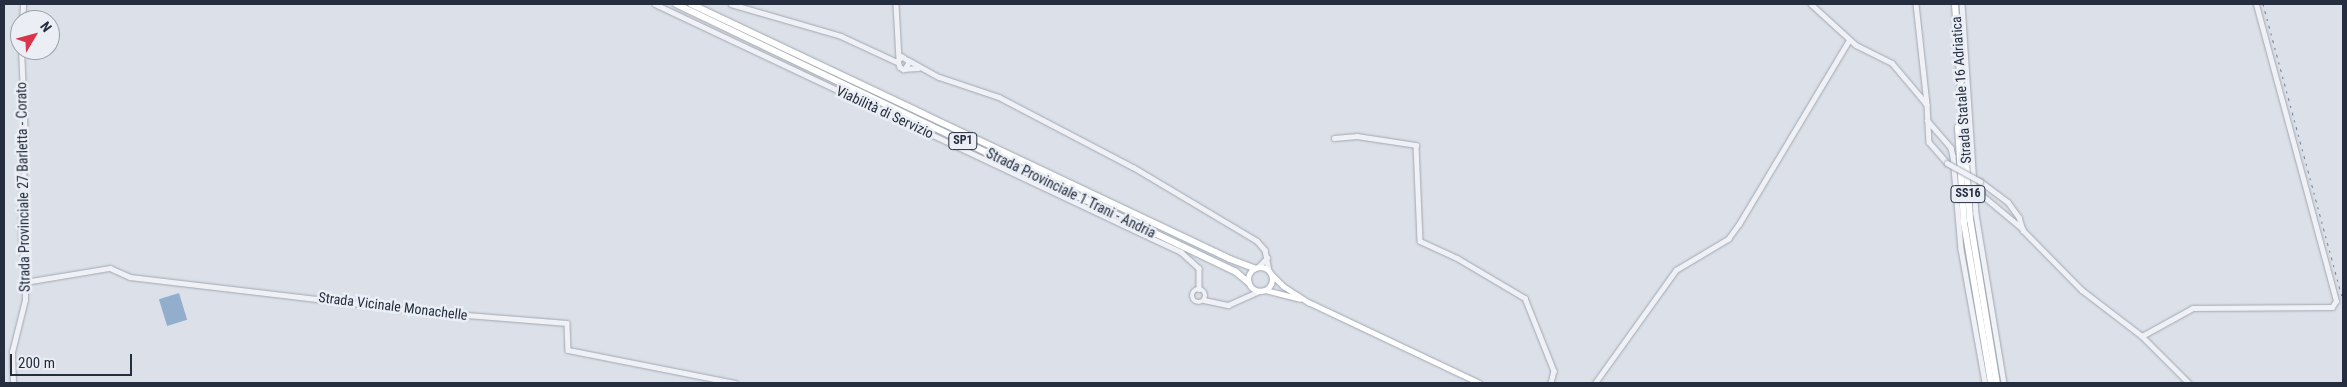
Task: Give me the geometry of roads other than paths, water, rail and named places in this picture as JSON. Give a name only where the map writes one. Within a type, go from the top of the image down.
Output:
[{"type":"highway","name":"Strada Provinciale 1 Trani - Andria","points":[[676,4],[1232,270],[1248,282]]},
{"type":"highway","name":"Strada Provinciale 1 Trani - Andria","points":[[691,4],[1230,259],[1256,267]]},
{"type":"highway","name":"Strada Statale 16 Adriatica","points":[[1954,4],[1970,219],[1990,383]]},
{"type":"main road","points":[[1248,282],[1249,274],[1256,267]]},
{"type":"main road","name":"Strada Provinciale 1 Trani - Andria","points":[[1256,267],[1270,272],[1283,286],[1308,302],[1479,383]]},
{"type":"main road","points":[[1262,291],[1270,285],[1270,272]]},
{"type":"main road","name":"Strada Provinciale 1 Trani - Andria","points":[[1248,282],[1252,288],[1308,302]]},
{"type":"street","name":"Viabilità di Servizio","points":[[655,4],[1181,252],[1199,268],[1199,289]]},
{"type":"street","points":[[731,4],[841,36],[898,61],[907,59]]},
{"type":"street","points":[[896,4],[900,44],[898,61],[900,67],[920,68]]},
{"type":"street","points":[[1811,4],[1849,40],[1866,52],[1892,63],[1927,105]]},
{"type":"street","points":[[1916,4],[1927,120],[1933,150],[1947,163],[1980,181],[2012,206],[2024,230]]},
{"type":"street","points":[[1962,4],[1974,193],[1981,253],[2004,383]]},
{"type":"street","points":[[2142,336],[2193,308],[2332,307],[2336,301],[2256,4]]},
{"type":"street","points":[[1595,383],[1676,270],[1728,239],[1739,224],[1849,40]]},
{"type":"street","points":[[900,44],[907,59],[920,68],[999,97],[1133,167],[1248,234],[1262,245],[1270,272]]},
{"type":"street","points":[[905,68],[907,59]]},
{"type":"street","name":"Strada Provinciale 27 Barletta - Corato","points":[[13,383],[12,352],[25,300],[21,234],[25,140],[21,60]]},
{"type":"street","points":[[1927,120],[1951,148],[1953,156],[1961,249],[1990,383]]},
{"type":"street","points":[[1334,138],[1357,136],[1416,145],[1420,241],[1457,258],[1525,298],[1554,371],[1551,383]]},
{"type":"street","points":[[1974,193],[1982,195],[2024,230],[2082,290],[2142,336],[2190,383]]},
{"type":"street","points":[[1256,267],[1267,258]]},
{"type":"street","name":"Strada Vicinale Monachelle","points":[[25,282],[110,268],[130,277],[429,312],[567,324],[568,350],[735,383]]},
{"type":"street","points":[[1204,300],[1205,294],[1199,289],[1194,292],[1193,298],[1198,302],[1204,300],[1228,305],[1262,291]]},
{"type":"water","points":[[179,293],[187,320],[167,326],[159,299]]},
{"type":"railway","points":[[2263,4],[2343,300]]}]
